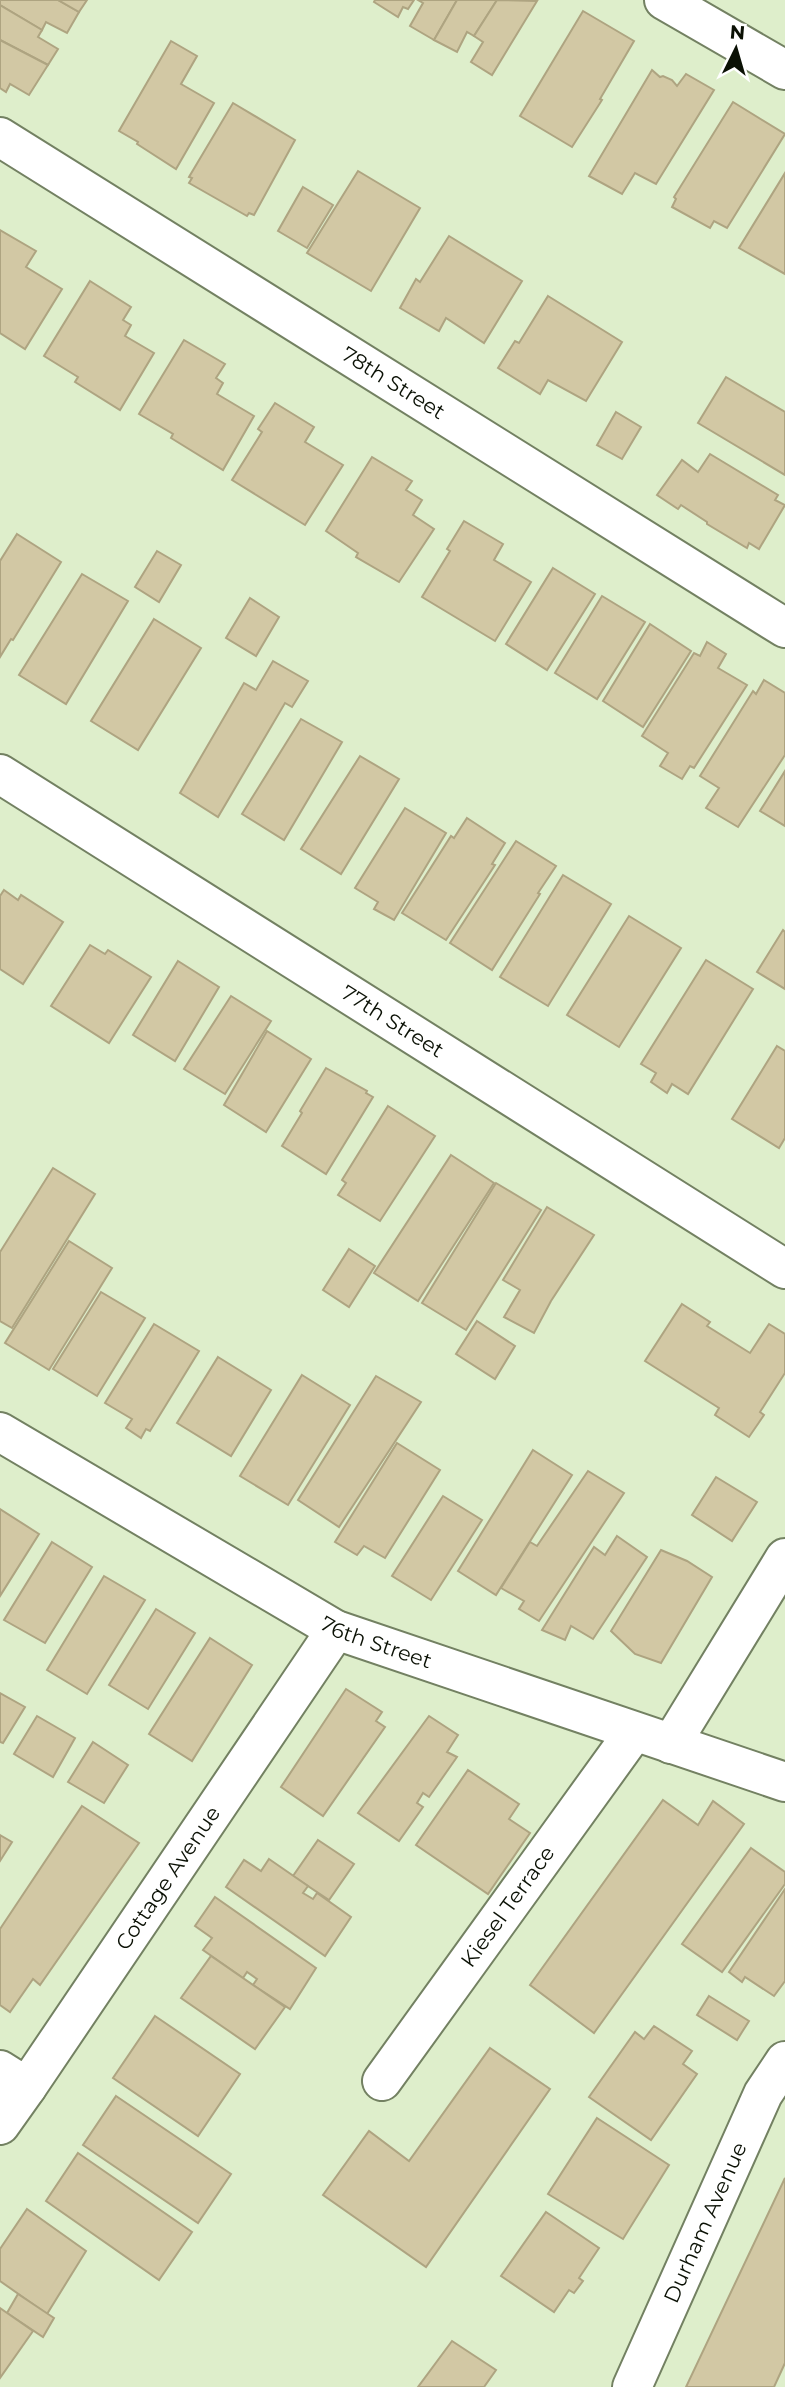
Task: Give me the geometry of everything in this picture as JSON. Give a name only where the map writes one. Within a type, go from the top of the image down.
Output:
[{"type":"street","points":[[664,0],[785,70]]},
{"type":"street","name":"78th Street","points":[[0,137],[785,628]]},
{"type":"street","name":"77th Street","points":[[0,774],[785,1269]]},
{"type":"street","name":"76th Street","points":[[0,1432],[336,1630],[785,1782]]},
{"type":"street","points":[[671,1744],[785,1558]]},
{"type":"street","name":"Cottage Avenue","points":[[0,2125],[13,2078],[336,1630]]},
{"type":"street","name":"Kiesel Terrace","points":[[382,2081],[634,1732]]},
{"type":"street","name":"Durham Avenue","points":[[632,2387],[763,2094],[785,2061]]},
{"type":"building","points":[[0,0],[58,0],[79,12],[67,33],[46,22],[42,30],[0,5]]},
{"type":"building","points":[[58,0],[87,0],[79,12]]},
{"type":"building","points":[[414,0],[408,9],[403,7],[398,17],[374,2]]},
{"type":"building","points":[[418,0],[457,0],[434,40],[410,26],[423,3]]},
{"type":"building","points":[[457,0],[497,0],[474,36],[467,32],[457,52],[434,40]]},
{"type":"building","points":[[497,0],[537,1],[492,75],[471,62],[483,42],[474,36]]},
{"type":"building","points":[[0,5],[42,30],[38,37],[58,49],[48,65],[0,40]]},
{"type":"building","points":[[583,11],[634,41],[600,99],[602,100],[572,147],[520,116]]},
{"type":"building","points":[[0,40],[48,65],[29,95],[10,84],[6,92],[0,88]]},
{"type":"building","points":[[171,41],[197,56],[181,84],[214,103],[176,169],[119,131]]},
{"type":"building","points":[[652,70],[660,77],[672,80],[677,86],[686,74],[714,90],[656,184],[635,173],[622,194],[589,176]]},
{"type":"building","points":[[733,102],[785,134],[727,228],[714,221],[710,228],[672,207],[676,199],[674,197]]},
{"type":"building","points":[[233,103],[295,140],[254,215],[249,213],[247,216],[189,183],[192,178],[189,177]]},
{"type":"building","points":[[358,171],[420,208],[371,291],[307,253]]},
{"type":"building","points":[[785,173],[785,274],[739,248]]},
{"type":"building","points":[[303,187],[333,205],[307,248],[278,231]]},
{"type":"building","points":[[0,230],[36,251],[26,267],[62,289],[25,349],[0,333]]},
{"type":"building","points":[[449,236],[522,281],[484,343],[446,318],[439,331],[400,308],[416,279],[420,282]]},
{"type":"building","points":[[90,281],[131,307],[123,320],[131,325],[125,336],[154,353],[120,410],[75,382],[78,377],[44,356]]},
{"type":"building","points":[[548,296],[622,342],[586,401],[548,380],[540,394],[498,368],[515,341],[519,343]]},
{"type":"building","points":[[184,340],[225,364],[216,378],[223,383],[217,394],[254,416],[223,470],[171,438],[173,434],[139,414]]},
{"type":"building","points":[[726,377],[785,412],[785,475],[698,423]]},
{"type":"building","points":[[275,403],[314,427],[305,442],[343,465],[305,525],[232,480],[262,432],[258,429]]},
{"type":"building","points":[[616,412],[641,427],[622,459],[597,445]]},
{"type":"building","points":[[710,454],[778,495],[775,500],[785,505],[759,549],[749,543],[747,548],[681,505],[678,509],[657,495],[682,460],[698,472]]},
{"type":"building","points":[[372,457],[412,481],[406,490],[422,500],[413,515],[434,529],[399,582],[356,557],[358,553],[326,531]]},
{"type":"building","points":[[464,521],[503,544],[494,560],[531,582],[495,641],[422,597],[450,551],[447,549]]},
{"type":"building","points":[[17,534],[61,562],[0,657],[0,561]]},
{"type":"building","points":[[157,551],[181,565],[159,602],[135,587]]},
{"type":"building","points":[[553,568],[595,594],[547,670],[506,644]]},
{"type":"building","points":[[82,574],[128,601],[66,704],[19,675]]},
{"type":"building","points":[[602,596],[645,622],[597,699],[555,673]]},
{"type":"building","points":[[250,598],[279,617],[256,656],[226,638]]},
{"type":"building","points":[[154,619],[201,648],[138,750],[91,721]]},
{"type":"building","points":[[650,624],[691,651],[643,727],[603,701]]},
{"type":"building","points":[[707,642],[726,654],[718,668],[747,685],[694,768],[690,766],[682,779],[660,766],[668,753],[642,736],[694,653],[700,656]]},
{"type":"building","points":[[273,661],[308,681],[292,707],[285,703],[218,817],[180,793],[244,683],[256,690]]},
{"type":"building","points":[[764,680],[785,693],[785,755],[738,827],[706,808],[719,788],[700,776],[753,691],[756,694]]},
{"type":"building","points":[[301,719],[342,742],[284,840],[242,814]]},
{"type":"building","points":[[360,756],[399,779],[341,874],[301,849]]},
{"type":"building","points":[[785,771],[785,826],[760,811]]},
{"type":"building","points":[[405,808],[446,833],[394,920],[374,909],[378,902],[355,888]]},
{"type":"building","points":[[467,818],[505,843],[492,864],[495,865],[446,940],[402,913],[451,836],[454,838]]},
{"type":"building","points":[[516,841],[556,866],[492,970],[450,943]]},
{"type":"building","points":[[563,875],[611,904],[548,1006],[500,977]]},
{"type":"building","points":[[4,890],[18,900],[21,895],[63,922],[23,984],[0,969],[0,896]]},
{"type":"building","points":[[629,916],[681,948],[619,1047],[567,1015]]},
{"type":"building","points":[[783,930],[785,932],[785,989],[757,972]]},
{"type":"building","points":[[90,945],[105,954],[108,950],[151,977],[109,1043],[51,1006]]},
{"type":"building","points":[[706,960],[753,989],[688,1094],[672,1084],[667,1093],[651,1082],[656,1073],[641,1064]]},
{"type":"building","points":[[178,961],[219,987],[175,1061],[133,1035]]},
{"type":"building","points":[[231,996],[271,1021],[225,1094],[184,1069]]},
{"type":"building","points":[[267,1031],[311,1059],[266,1132],[224,1105]]},
{"type":"building","points":[[777,1046],[785,1051],[785,1138],[779,1148],[732,1119]]},
{"type":"building","points":[[326,1068],[373,1097],[326,1174],[282,1146]]},
{"type":"building","points":[[388,1106],[435,1136],[380,1221],[338,1195],[346,1183],[342,1180]]},
{"type":"building","points":[[451,1155],[494,1183],[418,1301],[374,1273]]},
{"type":"building","points":[[53,1168],[95,1194],[12,1328],[0,1321],[0,1252]]},
{"type":"building","points":[[496,1183],[541,1210],[466,1330],[422,1303]]},
{"type":"building","points":[[547,1207],[594,1235],[551,1301],[534,1333],[504,1317],[520,1290],[503,1280]]},
{"type":"building","points":[[69,1241],[112,1268],[49,1370],[5,1343]]},
{"type":"building","points":[[349,1249],[375,1266],[349,1307],[323,1290]]},
{"type":"building","points":[[101,1292],[145,1318],[97,1396],[53,1369]]},
{"type":"building","points":[[682,1304],[710,1322],[707,1326],[750,1353],[769,1324],[785,1334],[785,1373],[760,1412],[764,1415],[749,1437],[715,1415],[719,1408],[645,1361]]},
{"type":"building","points":[[477,1321],[515,1346],[495,1379],[456,1354]]},
{"type":"building","points":[[154,1324],[199,1351],[150,1431],[146,1429],[141,1438],[126,1428],[132,1419],[105,1403]]},
{"type":"building","points":[[218,1357],[271,1390],[231,1456],[177,1423]]},
{"type":"building","points":[[302,1375],[350,1405],[288,1505],[240,1476]]},
{"type":"building","points":[[376,1376],[421,1402],[339,1527],[298,1500]]},
{"type":"building","points":[[397,1443],[440,1470],[385,1558],[364,1546],[357,1555],[335,1542]]},
{"type":"building","points":[[533,1450],[572,1475],[496,1595],[458,1571]]},
{"type":"building","points":[[588,1471],[624,1493],[539,1621],[519,1609],[524,1601],[501,1588],[530,1542],[537,1546]]},
{"type":"building","points":[[716,1477],[757,1502],[732,1541],[692,1515]]},
{"type":"building","points":[[443,1496],[482,1520],[431,1600],[392,1576]]},
{"type":"building","points":[[0,1509],[39,1534],[0,1596]]},
{"type":"building","points":[[617,1536],[647,1557],[593,1639],[571,1626],[565,1640],[542,1630],[594,1547],[605,1555]]},
{"type":"building","points":[[52,1542],[92,1567],[45,1643],[4,1620]]},
{"type":"building","points":[[661,1550],[687,1561],[712,1577],[661,1663],[635,1654],[611,1631]]},
{"type":"building","points":[[104,1576],[145,1600],[87,1694],[47,1670]]},
{"type":"building","points":[[156,1609],[195,1633],[148,1709],[109,1685]]},
{"type":"building","points":[[210,1638],[252,1665],[192,1761],[149,1734]]},
{"type":"building","points":[[346,1689],[382,1712],[376,1721],[385,1727],[323,1816],[281,1787]]},
{"type":"building","points":[[0,1693],[25,1707],[3,1743],[0,1742]]},
{"type":"building","points":[[37,1716],[75,1738],[53,1777],[14,1754]]},
{"type":"building","points":[[429,1716],[458,1735],[447,1752],[457,1757],[429,1797],[423,1793],[417,1803],[423,1807],[399,1841],[358,1813]]},
{"type":"building","points":[[93,1742],[128,1765],[104,1803],[68,1782]]},
{"type":"building","points":[[468,1770],[519,1804],[509,1819],[530,1833],[488,1894],[416,1845]]},
{"type":"building","points":[[663,1800],[698,1825],[713,1801],[744,1824],[594,2033],[530,1985]]},
{"type":"building","points":[[82,1806],[139,1843],[40,1985],[33,1979],[10,2012],[0,2005],[0,1929]]},
{"type":"building","points":[[0,1835],[12,1842],[0,1861]]},
{"type":"building","points":[[318,1840],[354,1864],[329,1900],[293,1876]]},
{"type":"building","points":[[751,1848],[785,1872],[785,1884],[722,1972],[682,1944]]},
{"type":"building","points":[[269,1859],[308,1886],[303,1893],[313,1899],[317,1893],[351,1917],[325,1956],[226,1887],[244,1860],[261,1871]]},
{"type":"building","points":[[785,1889],[785,1981],[774,1996],[745,1977],[742,1982],[729,1972]]},
{"type":"building","points":[[215,1897],[316,1968],[290,2009],[253,1985],[257,1979],[247,1972],[243,1978],[203,1950],[212,1938],[195,1926]]},
{"type":"building","points":[[211,1956],[285,2007],[255,2049],[181,1998]]},
{"type":"building","points":[[709,1996],[749,2021],[737,2040],[697,2015]]},
{"type":"building","points":[[155,2016],[240,2074],[198,2136],[113,2078]]},
{"type":"building","points":[[654,2026],[692,2051],[683,2064],[697,2074],[651,2140],[589,2097],[635,2032],[644,2039]]},
{"type":"building","points":[[490,2048],[550,2089],[426,2267],[323,2195],[369,2131],[409,2161]]},
{"type":"building","points":[[116,2096],[231,2174],[198,2223],[83,2145]]},
{"type":"building","points":[[597,2118],[669,2165],[623,2239],[548,2194]]},
{"type":"building","points":[[78,2153],[192,2232],[159,2280],[46,2201]]},
{"type":"building","points":[[785,2178],[785,2363],[774,2387],[686,2387]]},
{"type":"building","points":[[27,2209],[86,2251],[47,2314],[0,2281],[0,2249]]},
{"type":"building","points":[[546,2212],[599,2248],[579,2278],[583,2281],[574,2293],[569,2290],[554,2312],[501,2276]]},
{"type":"building","points":[[18,2294],[54,2318],[43,2337],[7,2313]]},
{"type":"building","points":[[0,2308],[33,2331],[0,2378]]},
{"type":"building","points":[[452,2341],[496,2370],[484,2387],[418,2387]]}]
